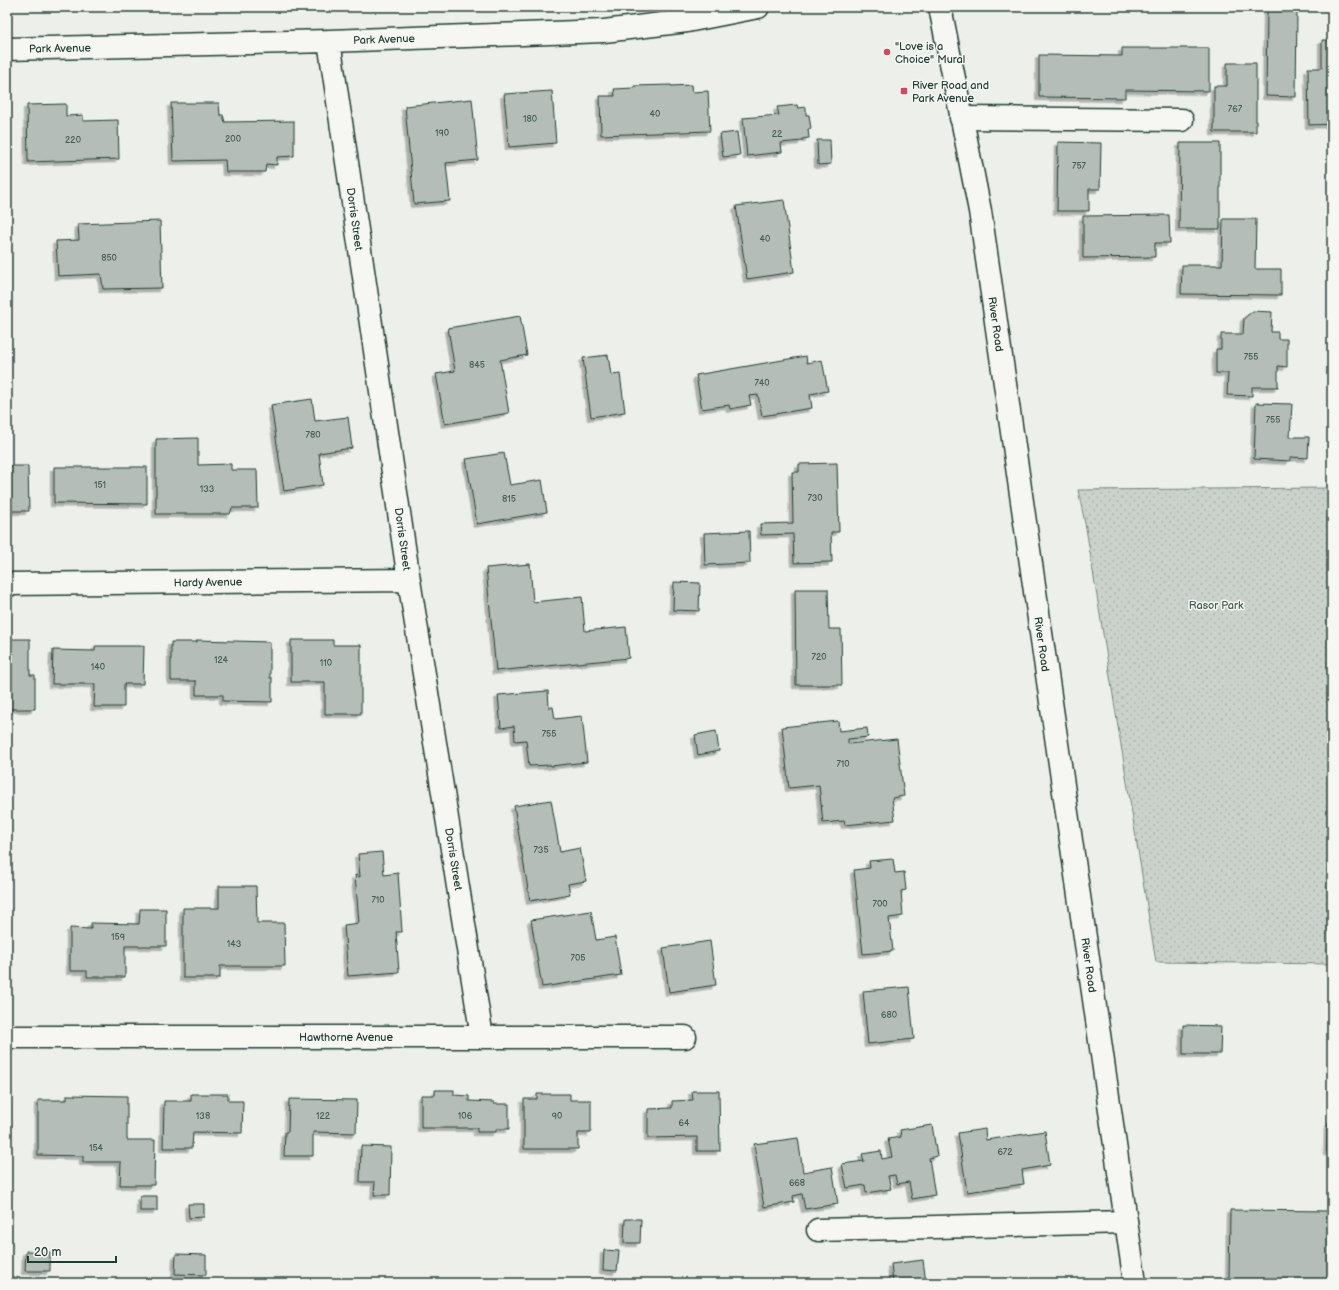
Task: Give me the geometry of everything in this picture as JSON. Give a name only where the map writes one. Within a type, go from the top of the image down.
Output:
[{"type":"street","name":"Park Avenue","points":[[7,49],[329,41],[604,31],[687,21],[758,7]]},
{"type":"street","name":"River Road","points":[[940,7],[980,211],[1134,1283]]},
{"type":"street","name":"Dorris Street","points":[[329,41],[409,580],[482,1037]]},
{"type":"street","points":[[962,118],[1182,120]]},
{"type":"street","name":"Hardy Avenue","points":[[7,584],[409,580]]},
{"type":"street","name":"Hawthorne Avenue","points":[[7,1037],[685,1037]]},
{"type":"street","points":[[818,1230],[1126,1222]]},
{"type":"green space","name":"Rasor Park","points":[[1332,488],[1332,964],[1156,962],[1086,528],[1078,490]]},
{"type":"building","points":[[1267,10],[1297,10],[1296,97],[1266,96]]},
{"type":"building","points":[[1322,40],[1332,40],[1332,124],[1309,125],[1308,68],[1322,68]]},
{"type":"building","points":[[1122,48],[1209,48],[1209,91],[1125,90],[1125,98],[1039,97],[1039,55],[1122,56]]},
{"type":"building","points":[[1227,63],[1256,63],[1256,132],[1214,132],[1214,86],[1227,86]]},
{"type":"building","points":[[691,85],[692,92],[708,91],[710,131],[601,135],[600,96],[615,96],[614,89],[634,88],[634,86]]},
{"type":"building","points":[[552,91],[556,143],[509,147],[504,94]]},
{"type":"building","points":[[472,99],[478,160],[446,163],[450,201],[414,204],[405,106]]},
{"type":"building","points":[[171,103],[219,103],[220,115],[223,115],[225,122],[294,121],[294,156],[277,157],[277,165],[266,164],[265,172],[226,172],[225,160],[173,161]]},
{"type":"building","points":[[66,104],[66,116],[83,115],[83,121],[118,120],[119,159],[28,162],[27,105]]},
{"type":"building","points":[[797,105],[798,108],[806,107],[806,115],[809,115],[811,129],[808,129],[809,138],[802,139],[802,141],[781,143],[782,152],[747,156],[743,118],[779,115],[777,107]]},
{"type":"building","points":[[737,132],[740,155],[723,157],[720,134]]},
{"type":"building","points":[[817,140],[830,140],[831,164],[818,165]]},
{"type":"building","points":[[1058,142],[1101,143],[1100,189],[1089,189],[1089,211],[1057,211]]},
{"type":"building","points":[[7,143],[10,143],[11,184],[7,184]]},
{"type":"building","points":[[1180,143],[1220,143],[1220,229],[1179,229]]},
{"type":"building","points":[[784,200],[794,272],[747,279],[736,206]]},
{"type":"building","points":[[1169,215],[1170,243],[1155,243],[1155,257],[1083,258],[1083,216]]},
{"type":"building","points":[[1223,219],[1256,219],[1255,269],[1281,269],[1281,295],[1181,294],[1182,265],[1222,265]]},
{"type":"building","points":[[160,221],[162,288],[103,289],[101,274],[58,276],[56,241],[79,240],[78,224]]},
{"type":"building","points":[[1253,311],[1272,312],[1271,332],[1278,332],[1278,339],[1287,339],[1287,367],[1278,366],[1278,387],[1252,387],[1252,396],[1227,395],[1228,373],[1216,373],[1216,349],[1221,349],[1221,334],[1243,334],[1244,318]]},
{"type":"building","points":[[520,316],[527,355],[500,360],[509,413],[445,424],[436,374],[455,371],[448,328]]},
{"type":"building","points":[[608,355],[611,375],[620,374],[625,412],[591,417],[583,358]]},
{"type":"building","points":[[806,356],[807,363],[822,360],[828,391],[810,394],[812,408],[762,416],[758,395],[749,396],[751,405],[730,409],[729,405],[702,409],[696,375]]},
{"type":"building","points":[[312,399],[315,421],[348,417],[352,448],[319,453],[323,485],[284,491],[271,405]]},
{"type":"building","points":[[1256,403],[1292,404],[1290,437],[1309,437],[1308,458],[1290,457],[1290,461],[1254,459]]},
{"type":"building","points":[[198,438],[198,465],[231,464],[231,470],[257,470],[258,508],[232,508],[230,514],[156,514],[156,439]]},
{"type":"building","points":[[504,453],[510,485],[542,480],[547,512],[477,524],[466,459]]},
{"type":"building","points":[[837,463],[839,532],[831,532],[832,562],[794,563],[793,534],[761,535],[760,524],[793,523],[792,472],[799,472],[799,464]]},
{"type":"building","points":[[7,466],[28,466],[29,511],[7,511]]},
{"type":"building","points":[[54,467],[147,467],[147,504],[54,503]]},
{"type":"building","points":[[749,531],[750,563],[705,565],[704,533]]},
{"type":"building","points":[[530,564],[533,602],[582,597],[585,631],[626,627],[629,658],[496,671],[486,568]]},
{"type":"building","points":[[674,582],[700,583],[699,611],[673,610]]},
{"type":"building","points":[[795,589],[828,589],[829,629],[841,629],[842,685],[796,685]]},
{"type":"building","points":[[7,639],[30,639],[30,675],[35,675],[35,709],[7,709]]},
{"type":"building","points":[[197,640],[270,642],[272,702],[223,701],[223,695],[196,695],[196,681],[171,681],[171,642],[197,642]]},
{"type":"building","points":[[291,640],[333,640],[333,645],[361,645],[361,714],[325,714],[325,682],[291,682]]},
{"type":"building","points":[[95,646],[144,646],[143,684],[124,684],[124,707],[94,707],[95,684],[52,684],[53,650],[95,651]]},
{"type":"building","points":[[548,691],[549,707],[553,707],[555,719],[582,716],[587,762],[551,766],[529,766],[526,740],[515,741],[514,726],[501,728],[498,695]]},
{"type":"building","points":[[838,721],[839,731],[867,728],[868,737],[848,739],[848,744],[897,739],[904,796],[892,798],[895,820],[845,825],[844,821],[823,823],[819,785],[789,788],[782,727]]},
{"type":"building","points":[[716,731],[719,751],[698,755],[695,735]]},
{"type":"building","points":[[551,800],[560,852],[580,848],[586,881],[568,884],[570,894],[530,901],[514,806]]},
{"type":"building","points":[[382,852],[384,875],[398,873],[402,932],[396,932],[399,972],[348,976],[344,925],[359,923],[355,875],[360,877],[358,854]]},
{"type":"building","points":[[893,859],[895,873],[904,872],[906,890],[901,891],[903,916],[889,918],[893,951],[863,954],[854,870],[870,868],[869,861]]},
{"type":"building","points":[[219,886],[256,886],[257,923],[284,923],[285,966],[220,966],[220,978],[183,978],[183,908],[219,908]]},
{"type":"building","points":[[140,909],[166,909],[166,946],[125,946],[125,977],[87,977],[87,971],[70,971],[70,928],[91,929],[91,923],[139,924]]},
{"type":"building","points":[[591,911],[596,940],[615,937],[621,975],[542,987],[531,920]]},
{"type":"building","points":[[710,941],[716,985],[669,992],[663,948]]},
{"type":"building","points":[[909,987],[914,1039],[868,1044],[863,991]]},
{"type":"building","points":[[1183,1025],[1221,1026],[1220,1054],[1183,1054]]},
{"type":"building","points":[[435,1090],[454,1090],[454,1095],[469,1096],[469,1101],[509,1104],[509,1129],[496,1129],[496,1132],[477,1132],[477,1128],[421,1128],[421,1095],[435,1095]]},
{"type":"building","points":[[692,1091],[719,1091],[720,1151],[697,1151],[697,1137],[648,1138],[648,1109],[672,1108],[672,1101],[693,1100]]},
{"type":"building","points":[[191,1094],[228,1094],[228,1101],[243,1101],[242,1133],[193,1132],[192,1148],[163,1148],[164,1101],[191,1101]]},
{"type":"building","points":[[537,1094],[570,1094],[570,1100],[591,1100],[591,1133],[578,1133],[578,1149],[524,1149],[524,1099],[537,1099]]},
{"type":"building","points":[[67,1095],[127,1096],[127,1140],[155,1140],[154,1185],[120,1185],[121,1162],[83,1162],[83,1156],[38,1155],[38,1100],[67,1100]]},
{"type":"building","points":[[289,1099],[357,1100],[356,1133],[313,1132],[313,1156],[284,1156],[285,1132],[288,1132]]},
{"type":"building","points":[[7,1106],[8,1148],[7,1148]]},
{"type":"building","points":[[1328,1123],[1332,1124],[1332,1152],[1327,1152]]},
{"type":"building","points":[[932,1125],[937,1156],[929,1158],[935,1195],[912,1199],[909,1182],[897,1184],[895,1175],[888,1176],[891,1189],[866,1193],[865,1185],[847,1188],[842,1164],[864,1161],[862,1154],[881,1151],[882,1159],[892,1157],[888,1139],[901,1137],[900,1130]]},
{"type":"building","points":[[985,1129],[986,1140],[1045,1131],[1050,1165],[1022,1170],[1024,1184],[967,1192],[958,1133]]},
{"type":"building","points":[[798,1138],[803,1172],[832,1167],[838,1204],[805,1209],[802,1194],[793,1196],[794,1202],[764,1207],[754,1144]]},
{"type":"building","points":[[361,1146],[391,1147],[390,1195],[374,1195],[375,1182],[360,1182]]},
{"type":"building","points":[[140,1196],[157,1196],[157,1211],[140,1211]]},
{"type":"building","points":[[188,1204],[204,1204],[204,1217],[189,1218]]},
{"type":"building","points":[[1230,1210],[1332,1211],[1332,1283],[1229,1283]]},
{"type":"building","points":[[625,1219],[641,1219],[640,1243],[624,1243]]},
{"type":"building","points":[[604,1250],[619,1251],[617,1271],[603,1270]]},
{"type":"building","points":[[26,1251],[50,1252],[50,1271],[25,1271]]},
{"type":"building","points":[[176,1254],[206,1255],[206,1275],[175,1274]]},
{"type":"building","points":[[923,1260],[926,1283],[893,1283],[891,1264]]},
{"type":"building","points":[[310,1280],[327,1281],[327,1283],[310,1283]]},
{"type":"place","name":"\"Love is a Choice\" Mural","points":[[887,52]]},
{"type":"place","name":"River Road and Park Avenue","points":[[904,91]]}]
